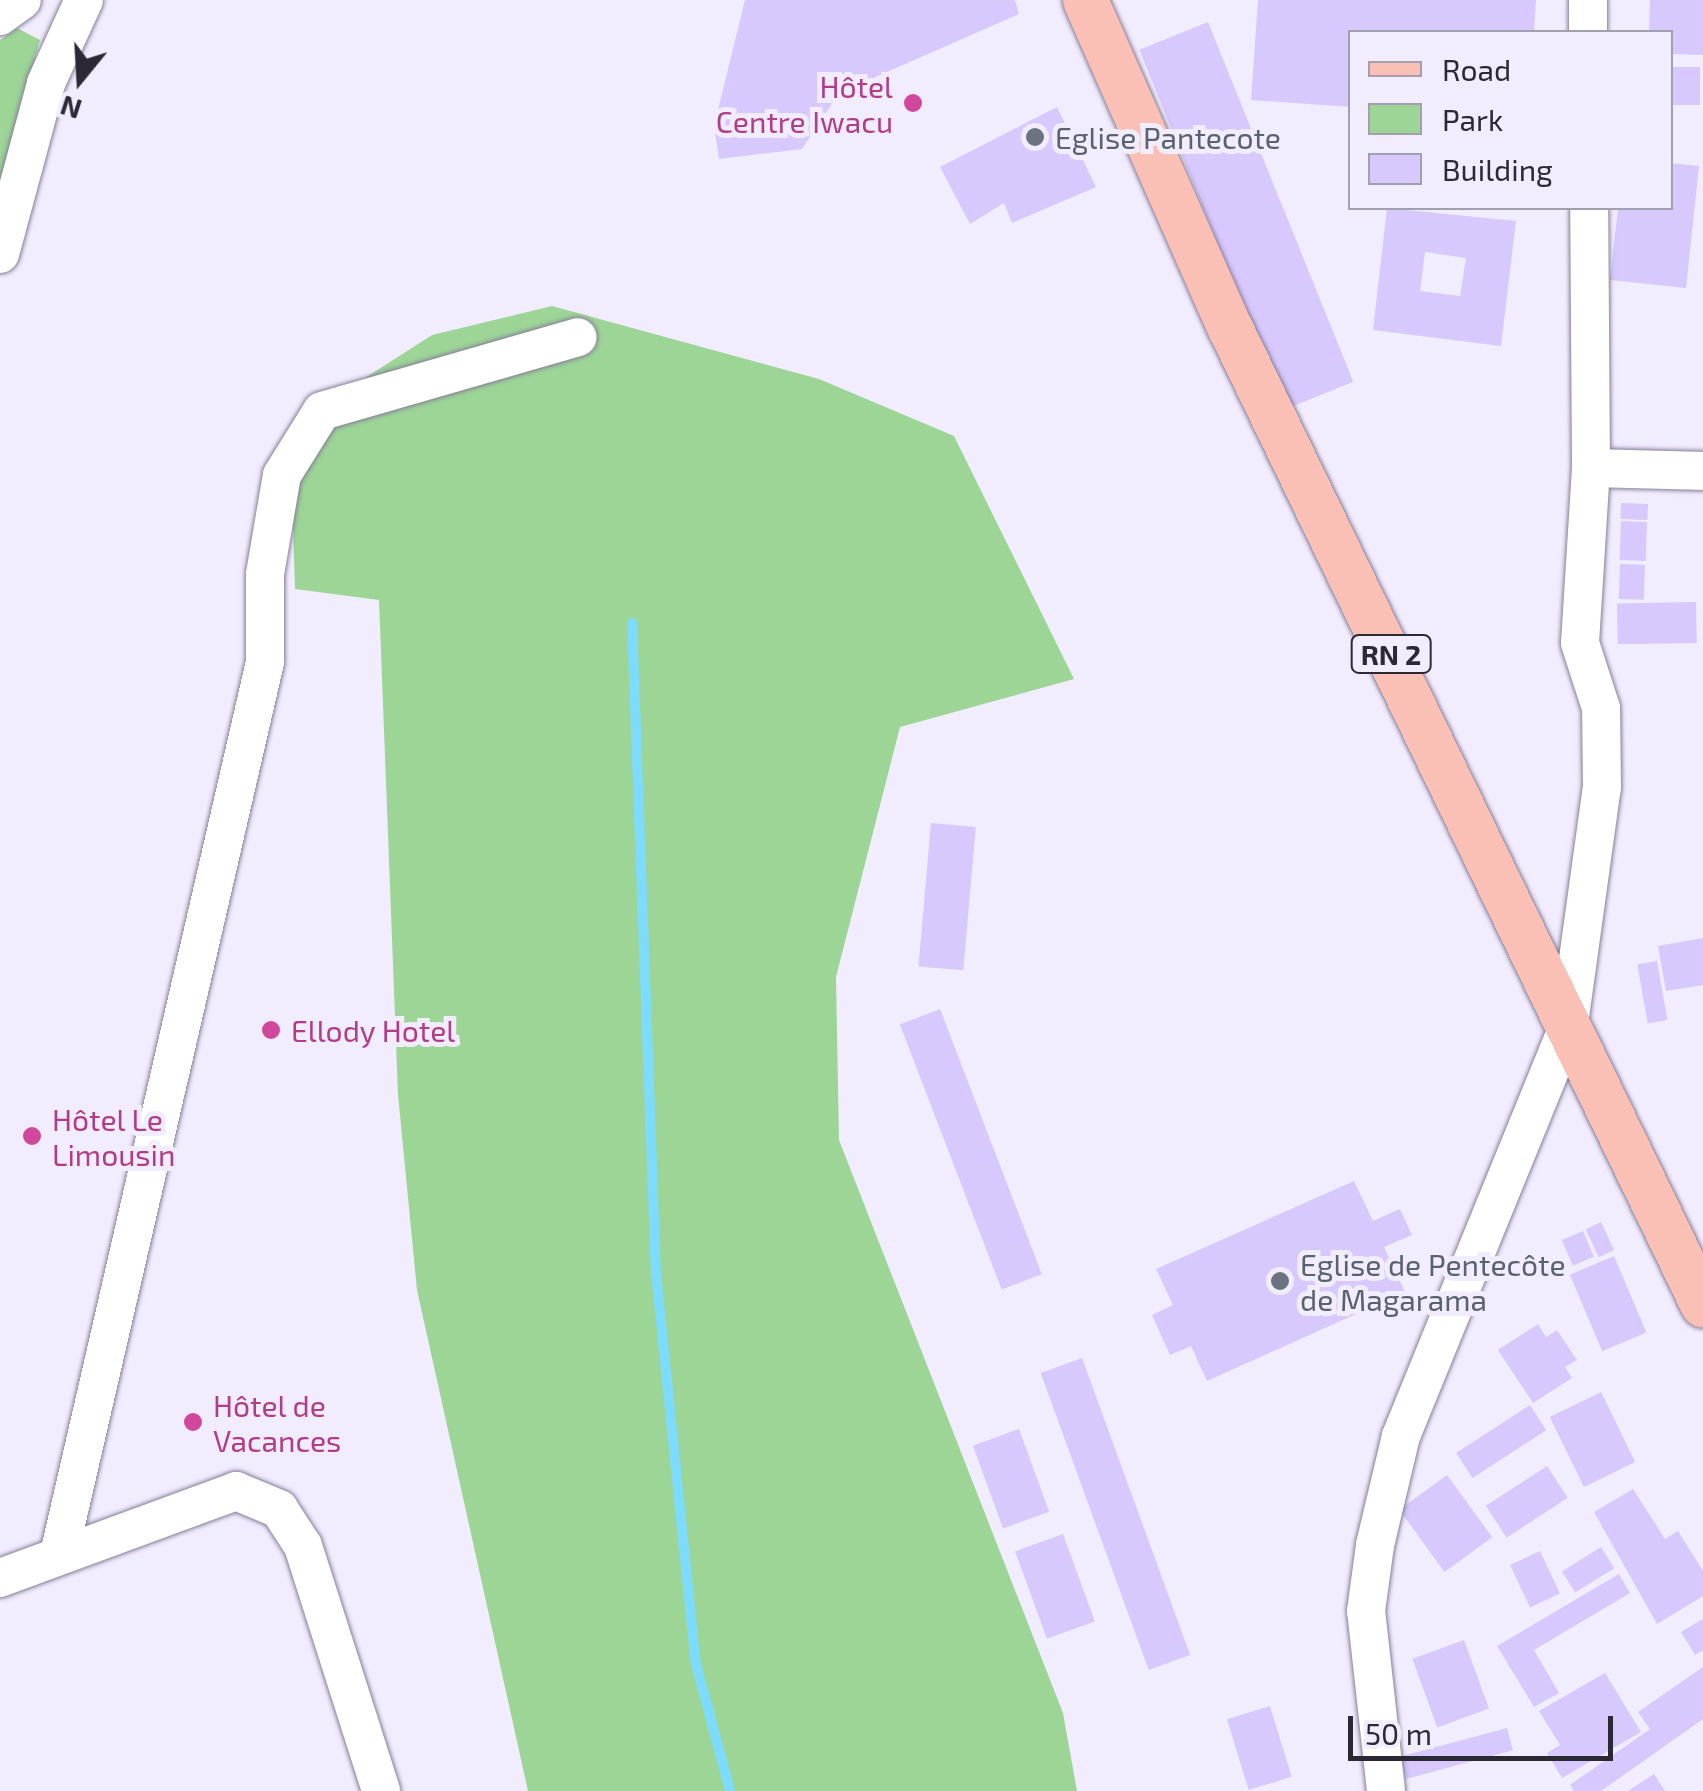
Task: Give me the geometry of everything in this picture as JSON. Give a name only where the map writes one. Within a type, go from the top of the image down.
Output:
[{"type":"main road","name":"RN 2","points":[[1086,0],[1230,328],[1703,1305]]},
{"type":"street","points":[[0,16],[22,0]]},
{"type":"street","points":[[0,254],[46,84],[84,0]]},
{"type":"street","points":[[1588,0],[1588,30]]},
{"type":"street","points":[[1386,1791],[1366,1611],[1388,1490],[1401,1436],[1570,1024],[1603,755],[1601,708],[1580,643],[1591,468],[1589,210]]},
{"type":"street","points":[[60,1550],[265,662],[265,574],[282,475],[322,411],[578,337]]},
{"type":"street","points":[[1591,468],[1703,470]]},
{"type":"street","points":[[0,1578],[60,1550],[236,1492],[279,1509],[303,1546],[382,1791]]},
{"type":"green space","points":[[17,28],[40,40],[0,184],[0,40]]},
{"type":"green space","points":[[552,306],[819,379],[954,436],[1074,679],[900,727],[836,977],[839,1140],[1063,1713],[1077,1791],[528,1791],[417,1290],[398,1095],[379,600],[295,589],[292,495],[337,396],[432,335]]},
{"type":"building","points":[[745,0],[1015,0],[1019,14],[839,93],[802,149],[719,159],[714,126]]},
{"type":"building","points":[[1258,0],[1536,0],[1534,30],[1348,30],[1348,107],[1251,100]]},
{"type":"building","points":[[1650,0],[1703,0],[1703,55],[1673,54],[1673,30],[1649,30]]},
{"type":"building","points":[[1208,22],[1353,382],[1285,409],[1139,50]]},
{"type":"building","points":[[1673,67],[1700,67],[1700,105],[1673,105]]},
{"type":"building","name":"Eglise Pantecote","points":[[1057,107],[1096,187],[1012,223],[1004,203],[970,224],[940,167]]},
{"type":"building","points":[[1673,163],[1699,166],[1686,288],[1610,280],[1618,210],[1673,210]]},
{"type":"building","points":[[1387,210],[1516,221],[1501,346],[1373,330]],"holes":[[[1425,252],[1466,258],[1460,296],[1420,291]]]},
{"type":"building","points":[[1621,503],[1648,504],[1647,520],[1620,519]]},
{"type":"building","points":[[1621,521],[1647,522],[1646,561],[1620,560]]},
{"type":"building","points":[[1620,564],[1645,565],[1644,600],[1619,599]]},
{"type":"building","points":[[1696,602],[1697,643],[1618,644],[1617,603]]},
{"type":"building","points":[[931,823],[976,827],[963,970],[918,966]]},
{"type":"building","points":[[1703,938],[1703,985],[1666,991],[1658,946]]},
{"type":"building","points":[[1657,961],[1667,1020],[1648,1024],[1637,964]]},
{"type":"building","points":[[940,1009],[1042,1274],[1002,1290],[900,1024]]},
{"type":"building","name":"Eglise de Pentecôte de Magarama","points":[[1354,1181],[1373,1221],[1400,1209],[1412,1235],[1384,1247],[1405,1292],[1207,1381],[1191,1346],[1170,1355],[1152,1315],[1173,1305],[1156,1269]]},
{"type":"building","points":[[1601,1222],[1614,1250],[1599,1257],[1586,1229]]},
{"type":"building","points":[[1583,1231],[1594,1257],[1573,1266],[1562,1240]]},
{"type":"building","points":[[1614,1256],[1646,1332],[1602,1351],[1570,1275]]},
{"type":"building","points":[[1538,1324],[1546,1337],[1557,1330],[1577,1360],[1565,1367],[1572,1378],[1533,1403],[1498,1350]]},
{"type":"building","points":[[1082,1358],[1190,1655],[1149,1670],[1041,1373]]},
{"type":"building","points":[[1601,1392],[1635,1462],[1584,1487],[1550,1417]]},
{"type":"building","points":[[1530,1405],[1546,1430],[1473,1478],[1456,1453]]},
{"type":"building","points":[[1019,1429],[1049,1512],[1003,1528],[973,1446]]},
{"type":"building","points":[[1547,1466],[1568,1498],[1506,1538],[1486,1506]]},
{"type":"building","points":[[1447,1475],[1492,1537],[1445,1572],[1399,1510]]},
{"type":"building","points":[[1633,1489],[1665,1539],[1678,1531],[1703,1571],[1703,1596],[1657,1624],[1594,1512]]},
{"type":"building","points":[[1063,1534],[1095,1621],[1047,1639],[1015,1551]]},
{"type":"building","points":[[1601,1547],[1614,1568],[1575,1593],[1562,1571]]},
{"type":"building","points":[[1540,1551],[1560,1594],[1530,1608],[1510,1565]]},
{"type":"building","points":[[1619,1574],[1630,1593],[1534,1650],[1559,1693],[1534,1707],[1497,1646]]},
{"type":"building","points":[[1703,1619],[1703,1650],[1695,1655],[1681,1632]]},
{"type":"building","points":[[1464,1640],[1489,1709],[1437,1727],[1412,1659]]},
{"type":"building","points":[[1703,1667],[1703,1719],[1601,1791],[1574,1791],[1570,1785],[1650,1729],[1638,1712]]},
{"type":"building","points":[[1605,1673],[1641,1732],[1562,1778],[1547,1753],[1560,1745],[1539,1711]]},
{"type":"building","points":[[1270,1706],[1292,1777],[1249,1790],[1227,1719]]},
{"type":"building","points":[[1507,1728],[1513,1750],[1406,1779],[1400,1757]]},
{"type":"building","points":[[1654,1774],[1665,1791],[1628,1791]]},
{"type":"waterway","points":[[632,623],[656,1273],[696,1664],[730,1791]]},
{"type":"place","name":"Hôtel Centre Iwacu","points":[[913,103]]},
{"type":"place","name":"Eglise Pantecote","points":[[1035,137]]},
{"type":"place","name":"Ellody Hotel","points":[[271,1030]]},
{"type":"place","name":"Hôtel Le Limousin","points":[[32,1136]]},
{"type":"place","name":"Eglise de Pentecôte de Magarama","points":[[1280,1281]]},
{"type":"place","name":"Hôtel de Vacances","points":[[193,1422]]}]
